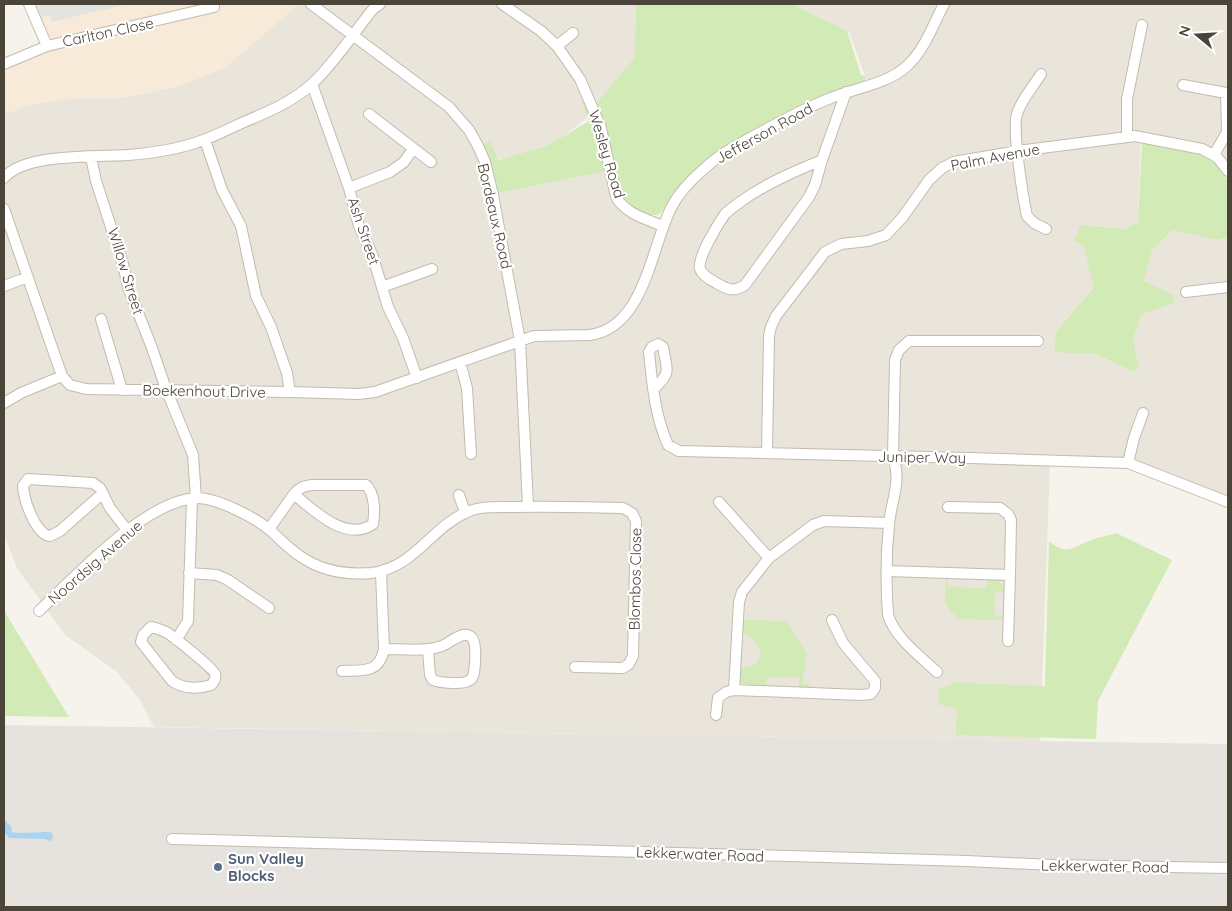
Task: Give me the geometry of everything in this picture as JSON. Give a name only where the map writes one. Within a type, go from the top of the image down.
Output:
[{"type":"street","points":[[29,4],[47,46]]},
{"type":"street","name":"Bordeaux Road","points":[[311,4],[449,107],[465,124],[485,162],[493,194],[520,341],[528,506]]},
{"type":"street","points":[[4,178],[12,170],[48,160],[153,152],[205,140],[281,105],[312,84],[373,9],[380,4]]},
{"type":"street","name":"Wesley Road","points":[[502,4],[541,31],[558,46],[580,79],[595,111],[605,143],[616,197],[630,212],[663,226]]},
{"type":"street","name":"Jefferson Road","points":[[520,341],[534,336],[598,334],[617,324],[640,292],[663,226],[682,192],[696,176],[714,160],[739,144],[811,105],[888,78],[907,66],[924,44],[944,4]]},
{"type":"street","name":"Carlton Close","points":[[4,64],[47,46],[214,7]]},
{"type":"street","points":[[1127,137],[1127,99],[1142,26]]},
{"type":"street","points":[[558,46],[573,33]]},
{"type":"street","points":[[1041,74],[1017,113],[1015,120],[1027,216],[1034,223],[1046,229]]},
{"type":"street","name":"Ash Street","points":[[312,84],[349,188],[359,226],[372,254],[388,307],[417,378]]},
{"type":"street","points":[[1184,85],[1227,93],[1227,132],[1214,155]]},
{"type":"street","points":[[822,160],[780,178],[750,195],[726,213],[713,232],[700,260],[700,269],[704,275],[728,290],[736,290],[745,285],[810,198],[846,92]]},
{"type":"street","points":[[369,114],[431,162]]},
{"type":"street","name":"Palm Avenue","points":[[767,452],[769,336],[771,327],[782,308],[822,255],[834,246],[886,235],[902,218],[929,180],[942,168],[980,157],[1141,136],[1202,149],[1214,155],[1224,164],[1228,171]]},
{"type":"street","points":[[205,140],[222,190],[241,226],[256,296],[271,327],[287,373],[290,392]]},
{"type":"street","points":[[349,188],[390,172],[404,162],[413,149]]},
{"type":"street","name":"Willow Street","points":[[91,157],[96,181],[124,264],[128,288],[193,455],[194,499],[188,621],[176,640]]},
{"type":"street","points":[[4,209],[62,376],[21,393],[4,403]]},
{"type":"street","points":[[382,287],[432,270]]},
{"type":"street","points":[[4,286],[28,278]]},
{"type":"street","points":[[1186,292],[1228,287]]},
{"type":"street","points":[[102,318],[122,390]]},
{"type":"street","name":"Boekenhout Drive","points":[[62,376],[70,385],[80,389],[166,389],[359,394],[375,392],[520,341]]},
{"type":"street","points":[[937,672],[905,642],[891,623],[887,613],[889,523],[897,488],[893,456],[894,366],[899,350],[909,341],[1038,341]]},
{"type":"street","points":[[460,362],[466,388],[471,454]]},
{"type":"street","name":"Juniper Way","points":[[654,389],[661,425],[668,445],[684,452],[767,452],[1128,463],[1228,502]]},
{"type":"street","points":[[1128,463],[1143,413]]},
{"type":"street","points":[[103,494],[60,531],[50,536],[41,533],[37,527],[23,486],[28,479],[89,482],[100,488],[103,494],[110,508],[127,530]]},
{"type":"street","points":[[269,529],[294,494],[301,487],[312,485],[366,485],[371,491],[374,512],[372,524],[356,529],[336,526],[294,494]]},
{"type":"street","points":[[459,495],[465,512]]},
{"type":"street","name":"Noordsig Avenue","points":[[39,611],[127,530],[165,507],[194,499],[219,503],[243,512],[269,529],[300,556],[318,566],[345,573],[381,572],[414,554],[449,523],[465,512],[476,509],[528,506]]},
{"type":"street","points":[[719,502],[769,558]]},
{"type":"street","name":"Blombos Close","points":[[528,506],[623,508],[630,511],[636,518],[632,658],[626,667],[619,669],[576,667]]},
{"type":"street","points":[[948,507],[1000,508],[1008,514],[1011,520],[1008,642]]},
{"type":"street","points":[[734,690],[738,611],[742,592],[769,558],[806,529],[824,522],[889,523]]},
{"type":"street","points":[[888,570],[1010,575]]},
{"type":"street","points":[[342,671],[373,668],[381,660],[384,649],[381,572]]},
{"type":"street","points":[[189,573],[217,575],[228,580],[269,608]]},
{"type":"street","points":[[716,715],[718,698],[726,692],[734,690],[871,694],[875,688],[875,681],[843,643],[832,620]]},
{"type":"street","points":[[151,628],[164,631],[176,640],[212,670],[215,678],[212,685],[207,687],[179,686],[161,669],[141,642],[142,635],[151,628]]},
{"type":"street","points":[[384,649],[428,650],[444,645],[464,635],[470,636],[475,642],[474,673],[472,679],[463,683],[433,680],[430,675],[428,650]]},
{"type":"street","name":"Lekkerwater Road","points":[[172,839],[1052,865],[1228,868]]},
{"type":"shaded area","points":[[29,4],[299,4],[226,67],[176,87],[120,98],[76,98],[33,104],[4,114],[4,64],[47,46]]},
{"type":"shaded area","points":[[36,4],[128,4],[52,22],[50,15],[41,18]]},
{"type":"shaded area","points":[[299,4],[639,4],[637,57],[595,111],[549,148],[485,162],[493,194],[610,170],[616,197],[663,226],[672,208],[725,152],[868,85],[849,32],[784,4],[1228,4],[1228,171],[1217,157],[1141,137],[1138,222],[1127,229],[1081,225],[1094,287],[1056,332],[1054,351],[1096,354],[1133,372],[1139,368],[1133,340],[1141,314],[1173,294],[1144,281],[1152,251],[1172,230],[1217,240],[1228,237],[1228,502],[1128,463],[1050,461],[1040,741],[154,727],[140,700],[117,672],[65,635],[17,568],[4,534],[4,114],[33,104],[76,98],[120,98],[176,87],[226,67]]},
{"type":"shaded area","points":[[4,725],[1228,744],[1228,907],[6,907],[4,894]]},
{"type":"green space","points":[[636,4],[791,4],[847,31],[861,75],[865,76],[865,81],[808,101],[720,150],[692,172],[658,215],[649,215],[628,205],[623,199],[596,104],[635,57]]},
{"type":"green space","points":[[585,101],[597,129],[606,171],[498,193],[493,169],[484,144],[490,141],[498,160],[547,146],[589,121],[582,103]]},
{"type":"green space","points":[[1142,143],[1203,154],[1220,168],[1228,182],[1228,237],[1217,240],[1172,230],[1152,251],[1144,281],[1173,294],[1175,303],[1141,314],[1133,340],[1139,368],[1133,372],[1096,354],[1054,352],[1056,332],[1094,287],[1084,246],[1074,240],[1081,225],[1126,229],[1138,222]]},
{"type":"green space","points":[[1116,533],[1172,560],[1098,701],[1096,739],[956,735],[957,709],[938,704],[939,691],[942,687],[949,686],[955,681],[963,683],[1045,686],[1049,541],[1055,546],[1069,549]]},
{"type":"green space","points":[[946,578],[948,578],[948,587],[987,588],[987,578],[999,581],[1004,588],[1004,592],[995,592],[994,615],[1003,616],[1004,618],[1000,620],[958,619],[945,604]]},
{"type":"green space","points":[[4,606],[6,614],[69,717],[4,716]]},
{"type":"green space","points":[[742,620],[787,621],[807,655],[802,684],[809,684],[809,688],[799,687],[799,678],[767,677],[766,687],[744,686],[740,682],[741,668],[754,665],[760,654],[757,643],[743,632]]},
{"type":"water","points":[[4,820],[11,826],[12,832],[49,832],[52,833],[53,838],[50,841],[45,839],[9,838],[4,832]]},
{"type":"place","name":"Sun Valley Blocks","points":[[218,867]]}]
